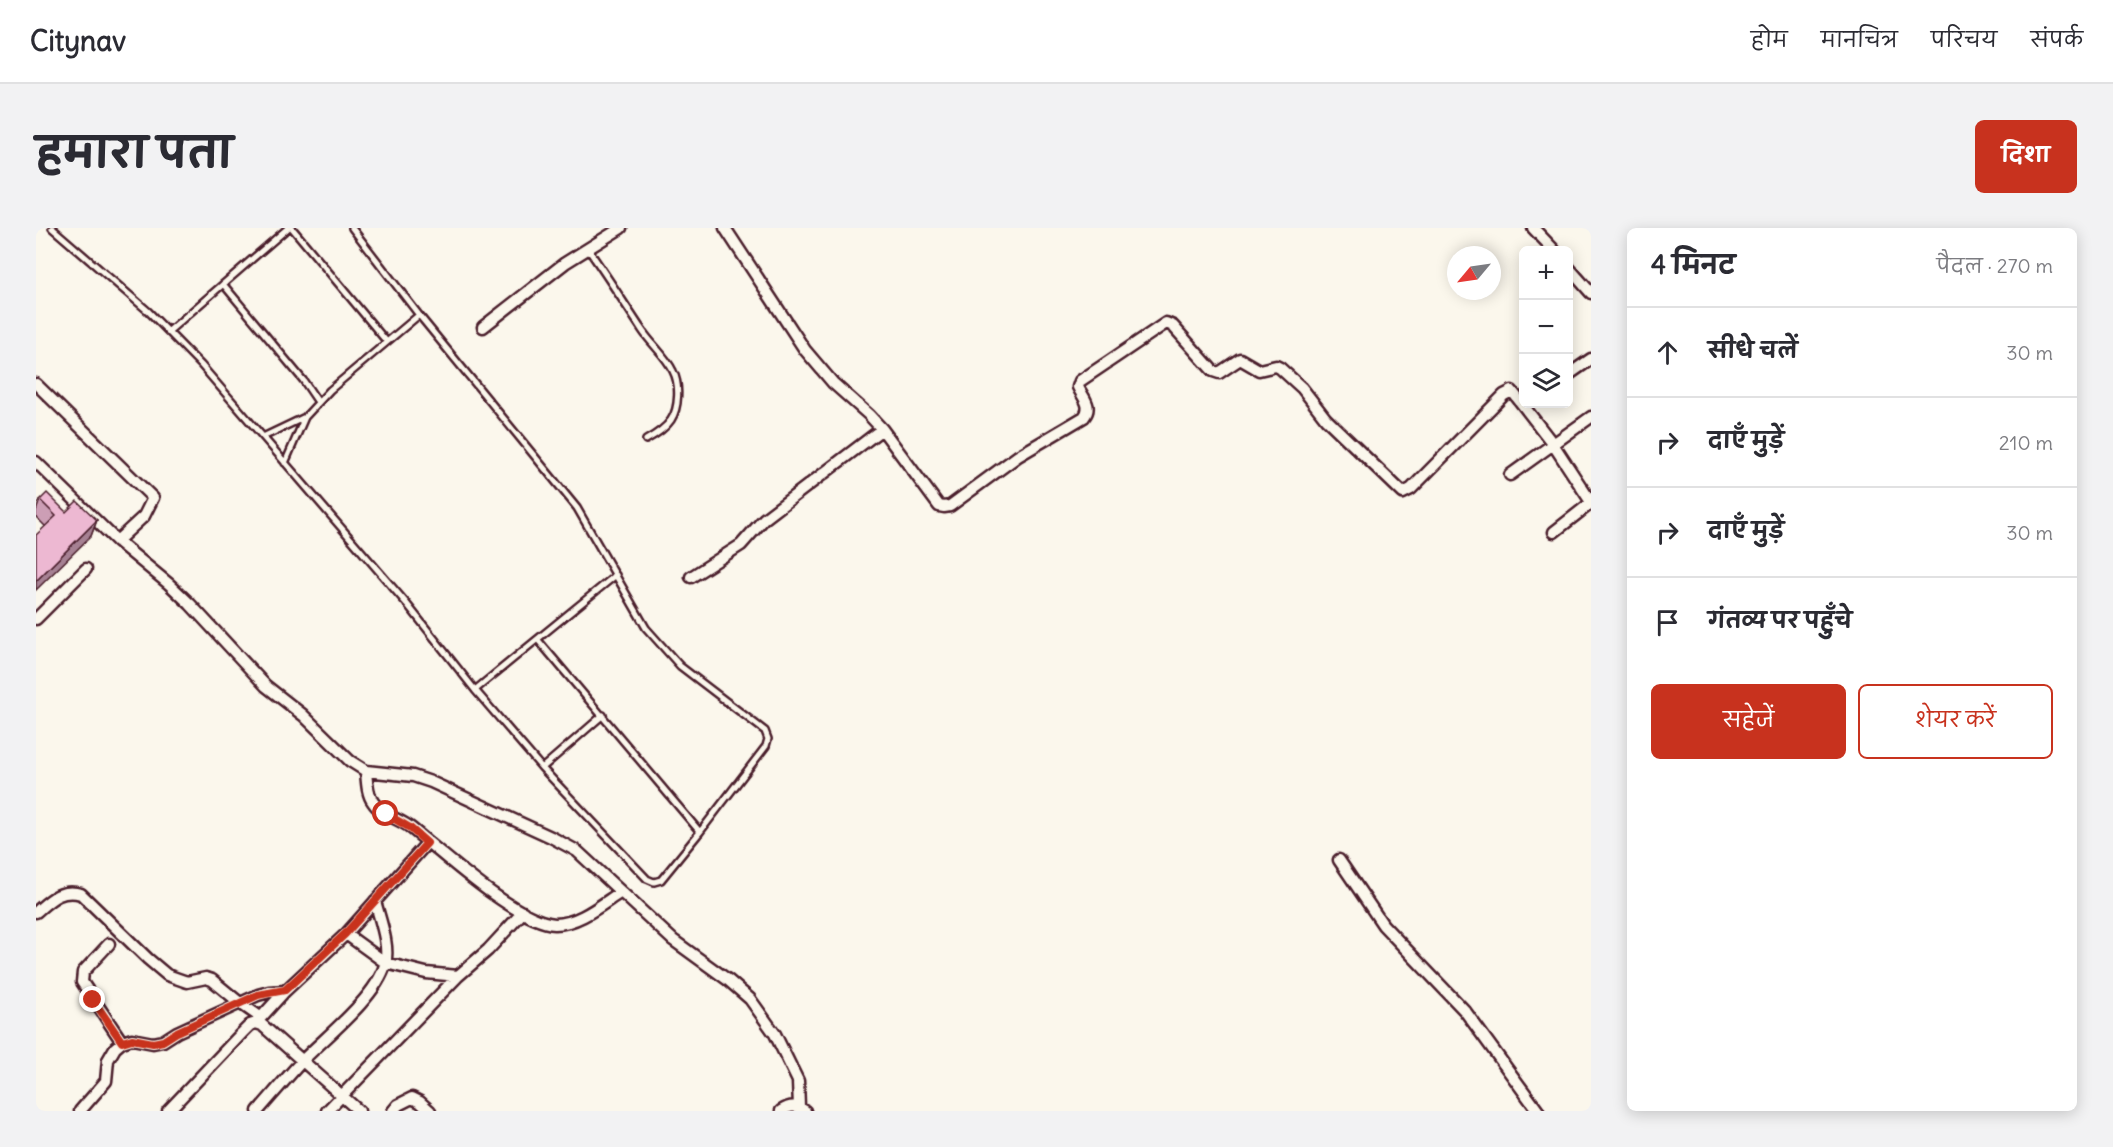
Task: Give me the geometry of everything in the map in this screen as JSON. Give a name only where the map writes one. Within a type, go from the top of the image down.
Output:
[{"type":"street","points":[[483,327],[565,263],[621,228]]},
{"type":"street","points":[[725,228],[780,314],[822,371],[882,429],[939,506],[950,506],[1018,456],[1084,417],[1089,406],[1078,387],[1080,381],[1166,323],[1173,326],[1213,371],[1219,373],[1240,360],[1255,369],[1276,366],[1280,368],[1302,388],[1326,419],[1403,493],[1411,489],[1504,394],[1512,391],[1519,398]]},
{"type":"street","points":[[1533,228],[1550,246]]},
{"type":"street","points":[[1573,272],[1591,293]]},
{"type":"street","points":[[1573,372],[1591,359]]},
{"type":"street","points":[[36,384],[153,498],[144,516],[117,541]]},
{"type":"street","points":[[1528,408],[1591,502],[1554,532]]},
{"type":"street","points":[[1510,475],[1591,417]]},
{"type":"street","points":[[691,577],[741,544],[764,519],[882,429]]},
{"type":"street","points":[[36,462],[117,541],[170,584],[266,686],[303,716],[350,761],[366,771],[413,776],[551,837],[576,851],[673,940],[750,999],[775,1034],[798,1081],[802,1109],[788,1107],[782,1111]]},
{"type":"street","points":[[36,619],[86,568]]},
{"type":"street","points":[[366,771],[368,793],[372,802],[386,814],[410,828],[479,884],[523,912],[552,924],[566,923],[581,917],[621,892]]},
{"type":"street","points":[[168,1111],[285,990],[345,934],[427,843]]},
{"type":"street","points":[[1339,860],[1377,917],[1465,1011],[1538,1111]]},
{"type":"street","points":[[36,912],[61,893],[72,891],[81,894],[167,975],[187,982],[206,978],[212,980],[359,1111]]},
{"type":"street","points":[[258,1111],[364,999],[379,978],[386,963],[384,938],[375,901]]},
{"type":"street","points":[[327,1111],[523,912]]},
{"type":"street","points":[[345,934],[386,963],[426,973],[458,976]]},
{"type":"street","points":[[109,944],[83,972],[82,982],[122,1042]]},
{"type":"street","points":[[80,1111],[106,1081],[108,1060],[115,1048],[122,1042],[132,1039],[153,1043],[163,1041],[177,1032],[240,1003],[269,992],[285,990]]},
{"type":"street","points":[[393,1111],[398,1105],[412,1098],[430,1111]]},
{"type":"lane","points":[[52,228],[169,331],[407,604],[475,690],[542,768],[647,879],[654,882],[661,880],[766,746],[768,739],[765,731],[668,656],[646,628],[577,508],[418,315],[352,228]]},
{"type":"lane","points":[[169,331],[290,228],[387,342]]},
{"type":"lane","points":[[588,249],[644,334],[674,371],[677,393],[675,411],[670,421],[646,440]]},
{"type":"lane","points":[[222,284],[303,380],[318,402]]},
{"type":"lane","points":[[285,463],[305,417],[318,402],[418,315]]},
{"type":"lane","points":[[263,437],[305,417]]},
{"type":"lane","points":[[475,690],[616,575]]},
{"type":"lane","points":[[538,640],[700,832]]},
{"type":"lane","points":[[542,768],[603,715]]},
{"type":"building","points":[[47,493],[66,512],[77,501],[97,520],[36,581],[36,535],[56,516],[40,500]]},
{"type":"route","points":[[93,1000],[122,1042],[132,1039],[153,1043],[163,1041],[177,1032],[258,995],[285,990],[345,934],[427,843],[399,820],[386,814]]}]
